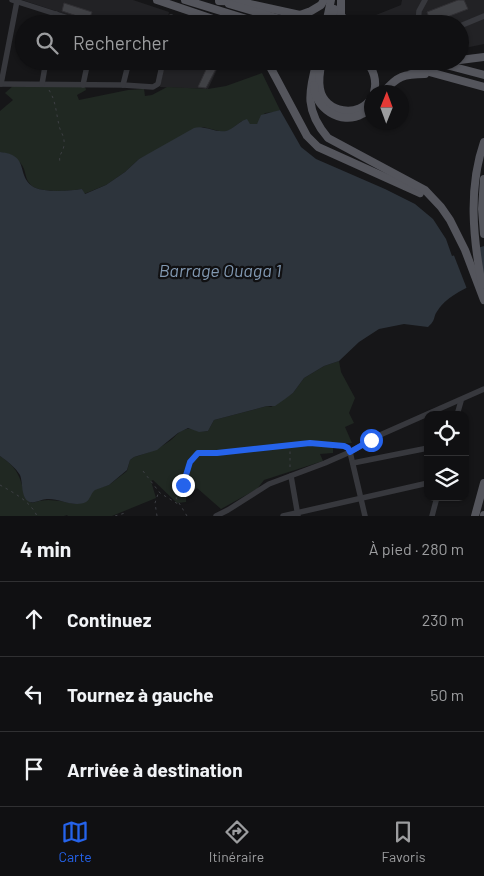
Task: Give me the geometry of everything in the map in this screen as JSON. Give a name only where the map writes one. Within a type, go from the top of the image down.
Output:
[{"type":"main road","points":[[158,0],[202,15]]},
{"type":"main road","points":[[185,0],[234,15]]},
{"type":"main road","points":[[217,1],[241,2],[300,15],[321,5],[324,0]]},
{"type":"main road","points":[[328,15],[331,0]]},
{"type":"main road","points":[[333,15],[336,0]]},
{"type":"main road","points":[[341,0],[341,15]]},
{"type":"main road","points":[[217,1],[266,15]]},
{"type":"main road","points":[[469,59],[484,57]]},
{"type":"main road","points":[[272,70],[307,136],[318,146],[423,194],[441,207]]},
{"type":"main road","points":[[315,70],[309,99],[312,113],[320,128],[328,138],[425,190],[450,220],[479,282],[484,298]]},
{"type":"main road","points":[[321,70],[319,88],[323,98],[332,107],[348,111],[360,109],[364,106]]},
{"type":"main road","points":[[371,70],[375,80],[375,85]]},
{"type":"main road","points":[[421,70],[484,87]]},
{"type":"main road","points":[[465,70],[484,75]]},
{"type":"main road","points":[[314,73],[316,99],[327,112],[336,116],[347,117],[364,113]]},
{"type":"main road","points":[[390,85],[401,76],[435,74]]},
{"type":"main road","points":[[479,282],[473,221],[476,180],[484,142]]},
{"type":"main road","points":[[484,179],[482,209],[484,234]]},
{"type":"main road","points":[[475,516],[484,483]]},
{"type":"street","points":[[419,15],[425,0]]},
{"type":"street","points":[[59,15],[15,1],[1,84],[83,84],[153,87],[158,84],[161,70]]},
{"type":"street","points":[[469,22],[484,16]]},
{"type":"street","points":[[44,84],[45,70]]},
{"type":"street","points":[[83,84],[86,70]]},
{"type":"street","points":[[123,85],[127,70]]},
{"type":"street","points":[[216,516],[229,513],[269,484],[350,452],[380,435],[461,401],[484,389]]},
{"type":"street","points":[[458,411],[461,401]]},
{"type":"street","points":[[353,463],[424,449]]},
{"type":"street","points":[[350,452],[366,516]]},
{"type":"street","points":[[291,476],[298,514]]},
{"type":"street","points":[[283,516],[424,484]]},
{"type":"street","points":[[432,516],[436,501]]},
{"type":"path","points":[[44,84],[58,112],[59,125],[64,137],[64,147],[60,155],[60,162]]},
{"type":"path","points":[[187,516],[176,498],[183,485],[190,462],[198,453],[217,453],[314,443],[344,446],[350,452]]},
{"type":"path","points":[[290,444],[291,476]]},
{"type":"path","points":[[143,471],[159,491],[180,505]]},
{"type":"path","points":[[0,485],[33,508],[37,516]]},
{"type":"path","points":[[157,516],[155,503],[159,491]]},
{"type":"path","points":[[114,516],[125,512]]},
{"type":"shaded area","points":[[22,0],[133,0],[169,12],[168,15],[68,15]]},
{"type":"shaded area","points":[[402,0],[484,0],[484,44],[469,47],[469,15],[376,15],[401,5]]},
{"type":"shaded area","points":[[163,70],[217,70],[208,89],[160,87]]},
{"type":"shaded area","points":[[262,73],[280,110],[265,113],[257,124],[242,121],[230,130],[223,132],[203,127],[139,159],[125,172],[106,185],[84,194],[82,189],[56,191],[42,190],[32,186],[26,178],[20,163],[11,155],[0,152],[0,111],[13,100],[5,93],[14,85],[85,86],[86,90],[77,95],[79,100],[128,90],[144,89],[145,96],[152,95],[167,87],[208,89],[226,86]]},
{"type":"shaded area","points":[[339,361],[341,372],[355,398],[349,413],[354,423],[345,427],[352,443],[333,444],[333,453],[320,454],[323,461],[264,480],[257,489],[221,509],[197,488],[186,497],[186,502],[177,503],[153,480],[151,481],[156,498],[112,516],[0,516],[0,456],[15,469],[25,498],[32,503],[48,500],[75,504],[95,489],[109,485],[127,471],[130,460],[134,457],[163,445],[182,431],[190,429],[208,431],[214,420],[267,406],[271,407],[293,393],[304,378],[324,366]]},
{"type":"water","name":"Barrage Ouaga 1","points":[[280,110],[301,147],[316,159],[415,204],[433,219],[446,239],[452,256],[484,246],[484,280],[465,288],[447,300],[438,310],[433,322],[428,327],[404,324],[379,329],[359,342],[339,361],[324,366],[304,378],[293,393],[275,406],[267,406],[214,420],[208,431],[199,432],[188,428],[178,433],[157,450],[134,457],[130,460],[127,470],[109,485],[95,490],[86,502],[77,504],[47,499],[35,502],[28,501],[24,496],[20,475],[14,467],[0,456],[0,152],[9,154],[19,161],[27,181],[36,188],[56,191],[82,189],[85,194],[106,185],[125,172],[139,159],[194,128],[202,127],[226,131],[247,119],[250,124],[257,124],[261,115]]},
{"type":"pier","points":[[477,247],[483,282],[467,289],[453,253]]},
{"type":"building","points":[[458,0],[464,0],[468,9],[452,15],[428,15],[427,12]]},
{"type":"building","points":[[64,3],[92,12],[91,15],[74,15],[62,11]]},
{"type":"building","points":[[206,70],[215,70],[206,88],[198,87]]},
{"type":"route","points":[[183,485],[190,462],[195,455],[202,452],[217,453],[314,443],[344,446],[350,452],[371,440]]}]
